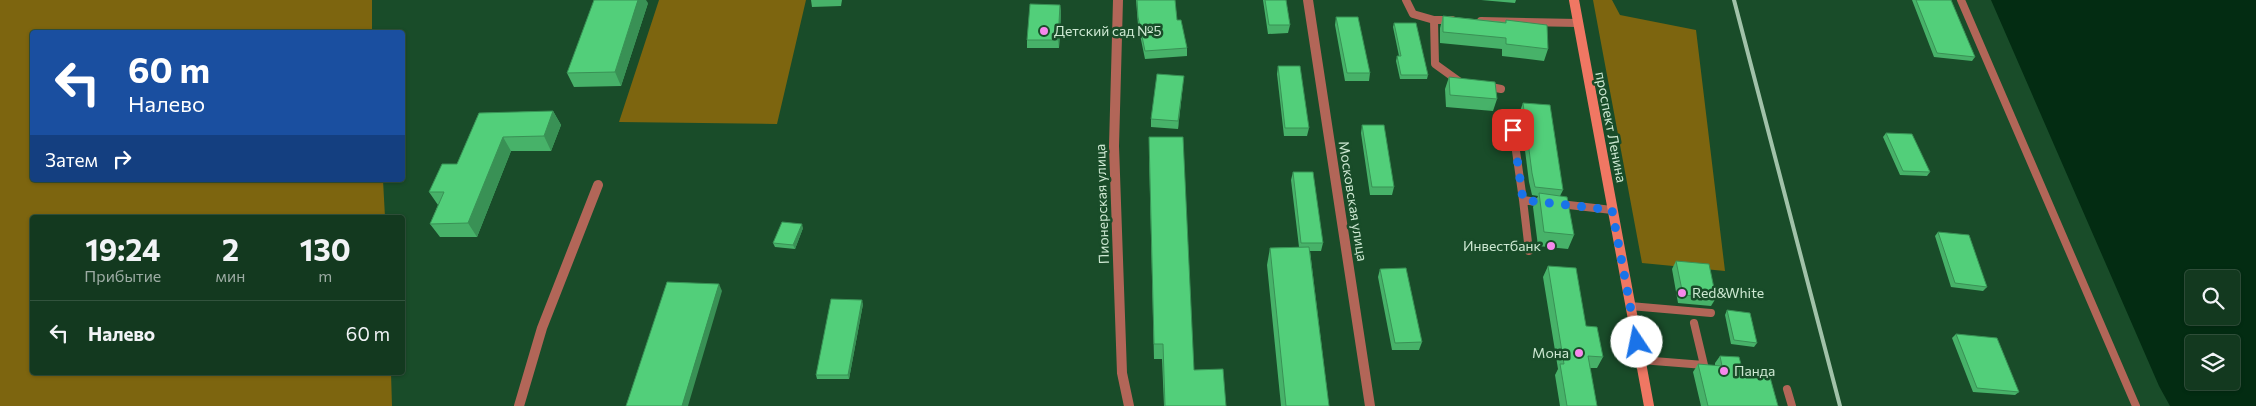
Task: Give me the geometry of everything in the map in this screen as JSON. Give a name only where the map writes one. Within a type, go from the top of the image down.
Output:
[{"type":"main road","name":"проспект Ленина","points":[[1574,0],[1649,406]]},
{"type":"street","name":"Пионерская улица","points":[[1118,0],[1114,146],[1122,373],[1129,406]]},
{"type":"street","name":"Московская улица","points":[[1308,0],[1370,406]]},
{"type":"street","points":[[519,406],[542,328],[598,185]]},
{"type":"lane","points":[[1406,0],[1413,14],[1434,20],[1463,20]]},
{"type":"lane","points":[[1961,0],[2136,406]]},
{"type":"lane","points":[[1434,20],[1435,64],[1457,82],[1466,83]]},
{"type":"lane","points":[[1473,21],[1578,23]]},
{"type":"lane","points":[[1475,85],[1501,89]]},
{"type":"lane","points":[[1513,130],[1529,251]]},
{"type":"lane","points":[[1523,200],[1612,210]]},
{"type":"lane","points":[[1630,306],[1711,313]]},
{"type":"lane","points":[[1641,360],[1704,366],[1694,323]]},
{"type":"lane","points":[[1787,389],[1792,406]]},
{"type":"shaded area","points":[[0,0],[372,0],[372,30],[30,30],[30,182],[383,182],[385,215],[30,215],[30,375],[391,375],[392,406],[0,406]]},
{"type":"shaded area","points":[[659,0],[806,0],[777,124],[619,122]]},
{"type":"shaded area","points":[[1593,0],[1612,0],[1620,15],[1696,30],[1725,271],[1642,263]]},
{"type":"shaded area","points":[[1991,0],[2256,0],[2256,406],[2170,406],[2159,386]]},
{"type":"building","points":[[594,0],[638,0],[615,72],[567,73]]},
{"type":"building","points":[[1137,0],[1175,0],[1177,20],[1181,20],[1187,48],[1145,51],[1138,17]]},
{"type":"building","points":[[1265,0],[1286,0],[1290,25],[1269,25]]},
{"type":"building","points":[[1916,0],[1951,0],[1975,57],[1937,53]]},
{"type":"building","name":"Детский сад №5","points":[[1030,4],[1060,5],[1058,40],[1027,40]]},
{"type":"building","points":[[1443,16],[1506,23],[1506,20],[1547,25],[1548,49],[1506,44],[1506,38],[1443,32]]},
{"type":"building","points":[[1336,17],[1358,17],[1370,73],[1347,73]]},
{"type":"building","points":[[1394,23],[1416,23],[1428,75],[1401,75],[1397,56],[1401,56]]},
{"type":"building","points":[[1278,66],[1300,66],[1309,128],[1285,128]]},
{"type":"building","points":[[1157,74],[1184,76],[1178,121],[1151,119]]},
{"type":"building","points":[[1449,77],[1495,82],[1497,99],[1450,95]]},
{"type":"building","points":[[1523,103],[1550,105],[1563,190],[1535,187]]},
{"type":"building","points":[[553,111],[544,136],[503,137],[468,223],[430,224],[444,192],[429,192],[442,164],[457,164],[479,113]]},
{"type":"building","points":[[1362,125],[1384,125],[1394,187],[1372,187]]},
{"type":"building","points":[[1886,133],[1912,134],[1930,172],[1903,171]]},
{"type":"building","points":[[1149,137],[1183,137],[1194,370],[1223,369],[1226,406],[1165,406],[1163,344],[1154,344]]},
{"type":"building","points":[[1293,172],[1313,172],[1323,243],[1301,243]]},
{"type":"building","points":[[1539,193],[1567,197],[1574,235],[1544,232]]},
{"type":"building","points":[[782,222],[802,224],[793,245],[773,243]]},
{"type":"building","points":[[1938,232],[1969,235],[1987,287],[1955,283]]},
{"type":"building","points":[[1309,247],[1329,406],[1286,406],[1270,248]]},
{"type":"building","points":[[1676,261],[1709,264],[1716,298],[1683,295]]},
{"type":"building","points":[[1548,266],[1576,268],[1586,326],[1597,327],[1603,357],[1588,356],[1597,406],[1567,406],[1560,364],[1564,364]]},
{"type":"building","points":[[1406,268],[1422,342],[1395,343],[1380,269]]},
{"type":"building","points":[[667,282],[719,284],[682,406],[626,406]]},
{"type":"building","points":[[831,299],[862,300],[848,375],[816,375]]},
{"type":"building","points":[[1727,310],[1750,313],[1757,343],[1734,340]]},
{"type":"building","points":[[1956,334],[1997,338],[2019,392],[1977,388]]},
{"type":"building","points":[[1720,356],[1739,357],[1742,368],[1768,370],[1778,406],[1708,406],[1698,364],[1722,366]]},
{"type":"railway","points":[[1734,0],[1840,406]]},
{"type":"place","name":"Детский сад №5","points":[[1044,31]]},
{"type":"place","name":"Инвестбанк","points":[[1551,246]]},
{"type":"place","name":"Red&White","points":[[1682,293]]},
{"type":"place","name":"Мона","points":[[1579,353]]},
{"type":"place","name":"Панда","points":[[1724,371]]},
{"type":"route","points":[[1513,130],[1523,200],[1612,210],[1637,342]]}]
